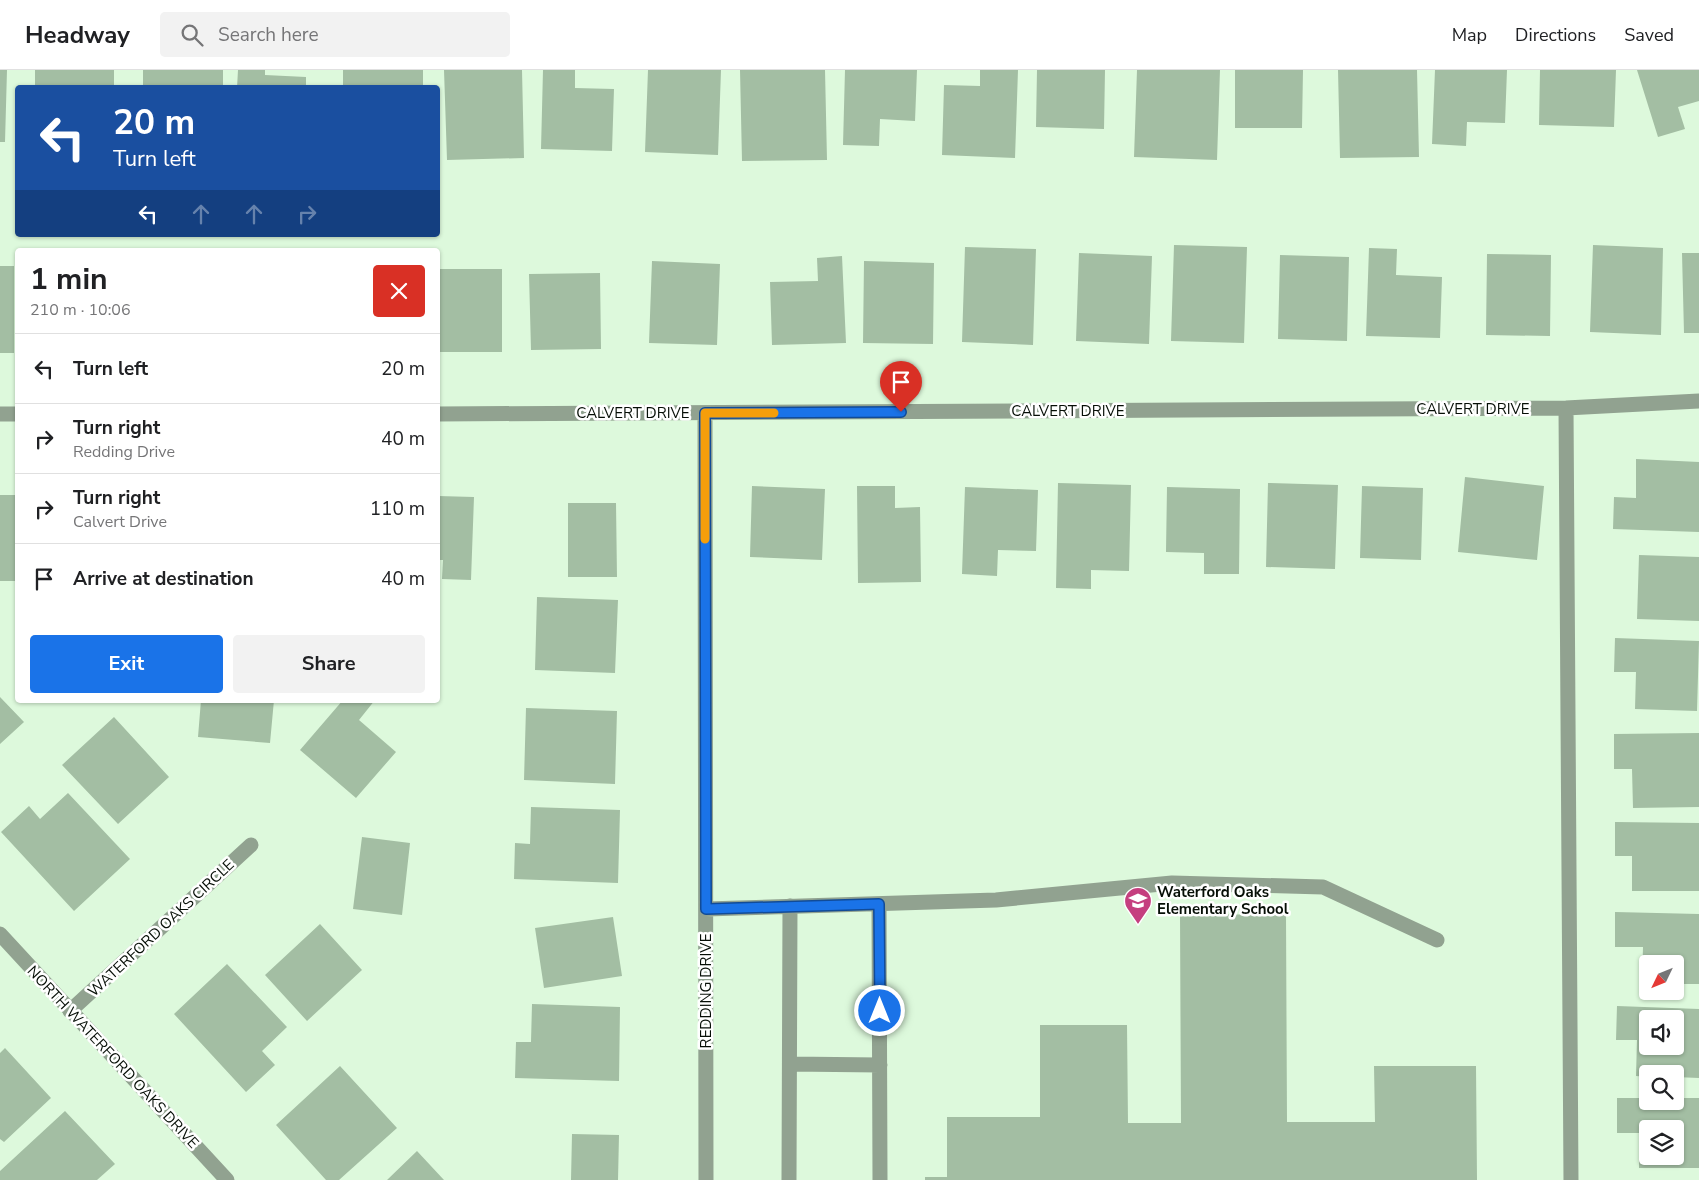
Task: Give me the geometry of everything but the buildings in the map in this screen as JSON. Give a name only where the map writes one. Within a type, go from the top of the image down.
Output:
[{"type":"street","name":"CALVERT DRIVE","points":[[440,414],[1566,408],[1699,401]]},
{"type":"street","points":[[1566,408],[1571,1180]]},
{"type":"street","name":"REDDING DRIVE","points":[[705,413],[706,1180]]},
{"type":"street","points":[[0,414],[15,414]]},
{"type":"street","name":"WATERFORD OAKS CIRCLE","points":[[70,1011],[251,845]]},
{"type":"street","points":[[706,909],[996,900],[1172,883],[1323,886],[1437,940]]},
{"type":"street","points":[[879,904],[880,1180]]},
{"type":"street","points":[[789,1180],[790,906]]},
{"type":"street","name":"NORTH WATERFORD OAKS DRIVE","points":[[0,934],[226,1180]]},
{"type":"street","points":[[790,1064],[880,1065]]},
{"type":"slow traffic","points":[[705,539],[705,413],[774,413]]},
{"type":"place","name":"Waterford Oaks Elementary School","points":[[1138,925]]},
{"type":"route","points":[[880,1011],[879,904],[706,909],[705,413],[901,412]]}]
